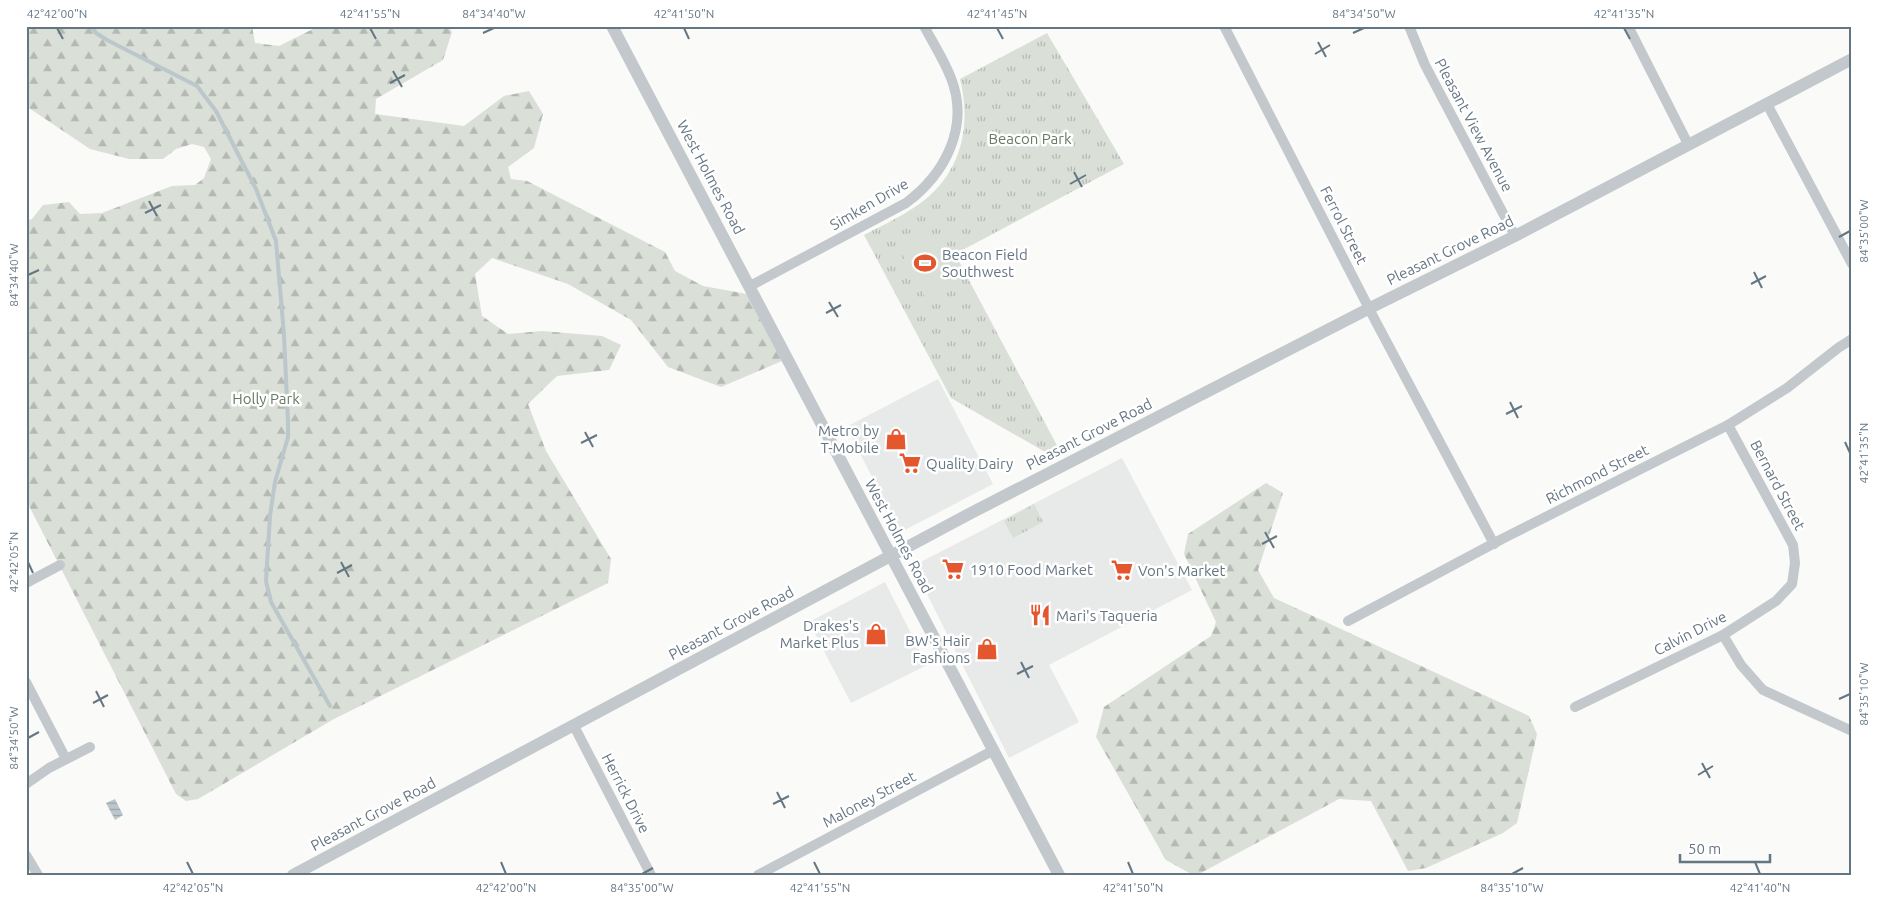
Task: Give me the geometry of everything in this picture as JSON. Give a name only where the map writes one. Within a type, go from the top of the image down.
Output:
[{"type":"street","name":"West Holmes Road","points":[[612,26],[1059,875]]},
{"type":"street","name":"Simken Drive","points":[[750,286],[906,203],[920,193],[939,171],[951,149],[957,121],[958,101],[951,78],[924,26]]},
{"type":"street","name":"Ferrol Street","points":[[1224,26],[1494,544]]},
{"type":"street","name":"Pleasant View Avenue","points":[[1409,26],[1425,65],[1515,236]]},
{"type":"street","points":[[1628,26],[1688,144]]},
{"type":"street","name":"Pleasant Grove Road","points":[[293,875],[891,556],[1370,308],[1515,236],[1852,59]]},
{"type":"street","points":[[1767,104],[1852,264]]},
{"type":"street","name":"Richmond Street","points":[[1348,622],[1494,544],[1728,424],[1787,388],[1852,339]]},
{"type":"street","name":"Bernard Street","points":[[1728,424],[1793,545],[1795,563]]},
{"type":"street","name":"Calvin Drive","points":[[1576,707],[1723,635],[1776,601],[1792,584],[1795,563]]},
{"type":"street","points":[[26,583],[60,565]]},
{"type":"street","points":[[1723,635],[1742,665],[1763,690],[1852,731]]},
{"type":"street","points":[[26,682],[66,759]]},
{"type":"street","name":"Herrick Drive","points":[[574,726],[651,875]]},
{"type":"street","points":[[26,784],[66,759],[90,747]]},
{"type":"street","name":"Maloney Street","points":[[758,875],[994,750]]},
{"type":"street","points":[[26,856],[38,875]]},
{"type":"shaded area","points":[[938,379],[993,484],[901,532],[846,427]]},
{"type":"shaded area","points":[[1122,458],[1192,590],[1049,665],[1079,722],[1009,758],[913,566]]},
{"type":"shaded area","points":[[885,582],[927,665],[851,703],[809,622]]},
{"type":"shaded area","points":[[115,799],[123,815],[115,820],[106,803]]},
{"type":"green space","name":"Holly Park","points":[[26,26],[252,26],[255,43],[279,46],[319,26],[448,26],[452,32],[443,60],[376,99],[375,114],[464,126],[504,96],[529,91],[543,114],[534,148],[508,167],[511,179],[527,181],[665,252],[675,271],[703,286],[747,294],[782,361],[721,387],[668,367],[631,320],[568,284],[492,258],[475,274],[482,316],[508,334],[542,331],[602,336],[621,345],[609,370],[557,376],[528,404],[546,451],[611,559],[608,583],[334,719],[198,799],[186,801],[176,794],[26,500],[26,221],[32,219],[43,205],[69,202],[80,214],[102,213],[172,186],[195,185],[204,178],[211,159],[204,147],[192,144],[176,149],[163,159],[129,159],[90,149],[26,106]]},
{"type":"green space","name":"Beacon Park","points":[[1047,33],[1124,164],[955,254],[1061,453],[1054,457],[951,398],[864,235],[913,209],[939,186],[949,173],[956,159],[964,128],[965,112],[960,79]]},
{"type":"green space","name":"Beacon Field Southwest","points":[[925,225],[955,284],[926,299],[895,241]]},
{"type":"green space","points":[[1266,483],[1283,493],[1258,570],[1274,598],[1529,716],[1537,734],[1517,823],[1503,833],[1426,868],[1408,871],[1371,801],[1339,799],[1197,875],[1193,875],[1166,860],[1096,737],[1104,707],[1211,636],[1216,622],[1184,554],[1188,534]]},
{"type":"green space","points":[[1034,504],[1043,522],[1013,538],[1004,521]]},
{"type":"waterway","points":[[91,26],[96,33],[107,40],[197,86],[216,111],[256,189],[276,241],[284,335],[288,437],[275,482],[270,516],[266,581],[271,602],[330,706]]},
{"type":"place","name":"Beacon Field Southwest","points":[[925,263]]},
{"type":"place","name":"Metro by T-Mobile","points":[[896,439]]},
{"type":"place","name":"Quality Dairy","points":[[910,463]]},
{"type":"place","name":"1910 Food Market","points":[[953,569]]},
{"type":"place","name":"Von's Market","points":[[1122,570]]},
{"type":"place","name":"Mari's Taqueria","points":[[1040,615]]},
{"type":"place","name":"Drakes's Market Plus","points":[[876,634]]},
{"type":"place","name":"BW's Hair Fashions","points":[[987,649]]}]
